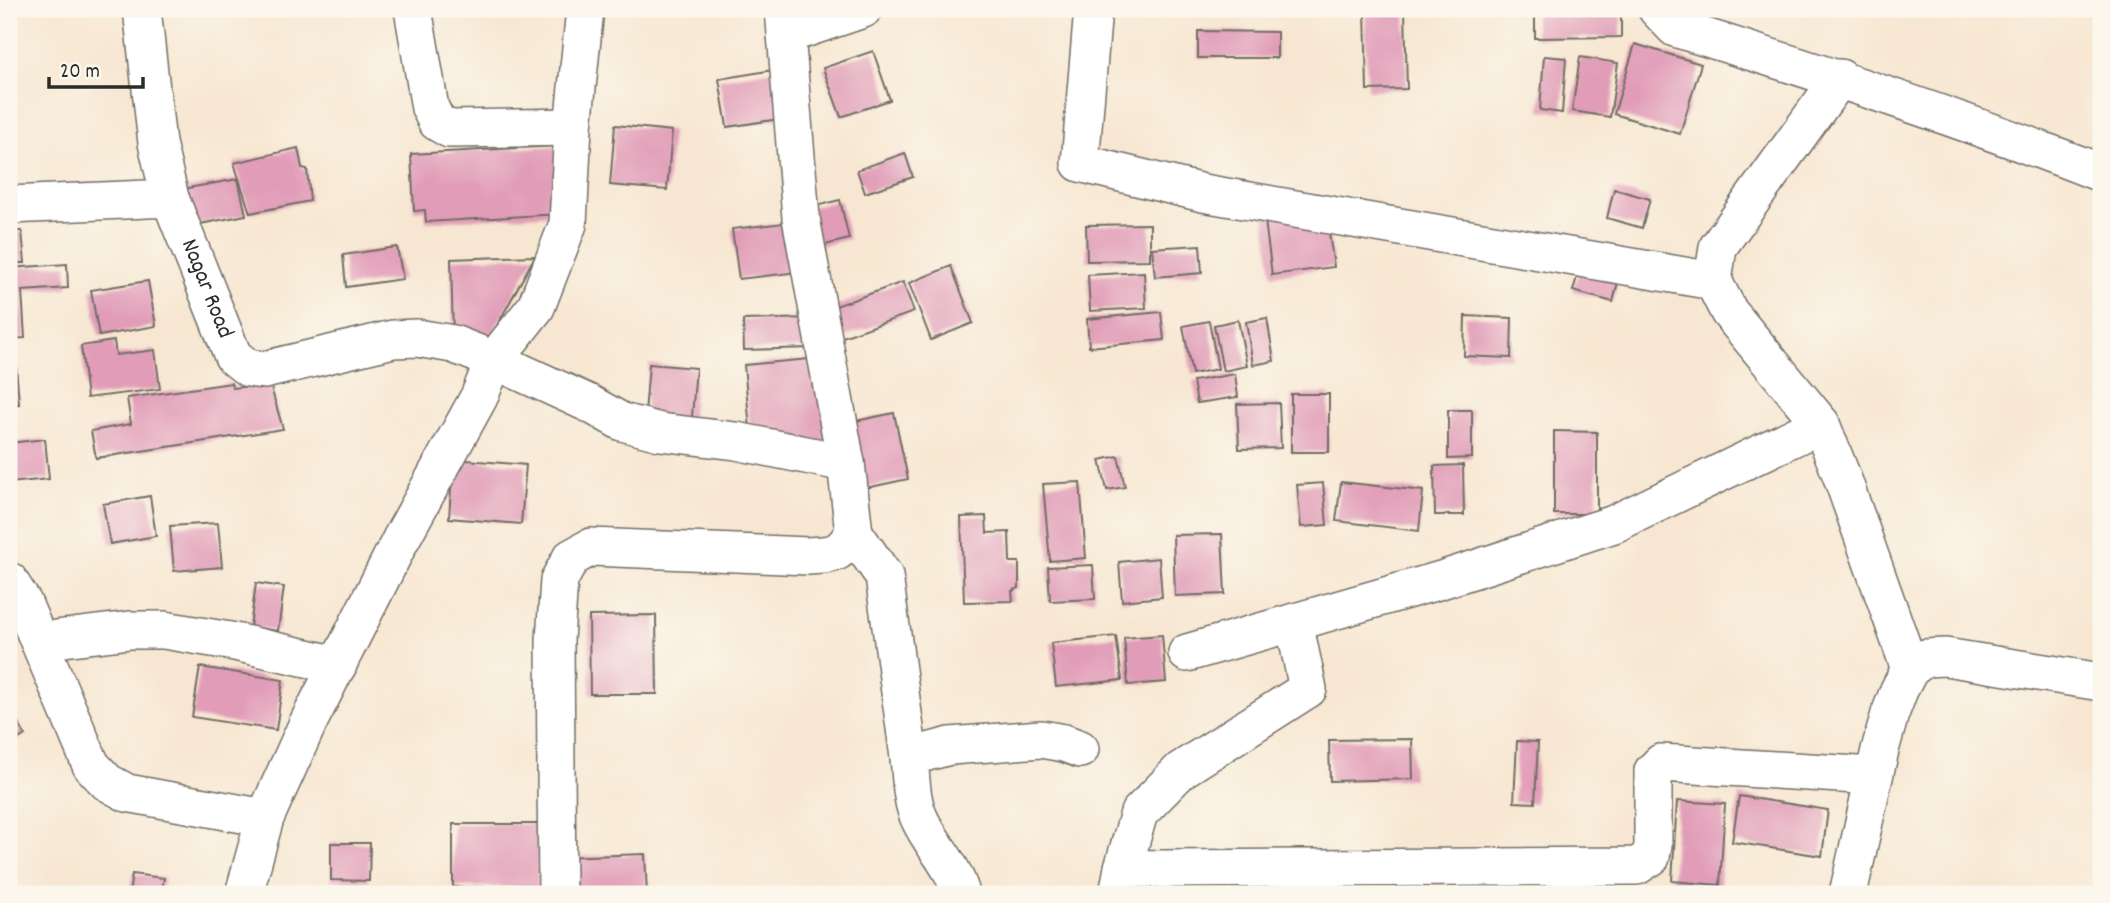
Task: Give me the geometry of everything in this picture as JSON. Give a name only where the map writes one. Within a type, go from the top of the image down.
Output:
[{"type":"street","name":"Nagar Road","points":[[142,9],[157,142],[170,198],[233,356],[248,368],[264,370],[393,339],[417,338],[453,344],[494,360],[590,404],[622,422],[660,432],[736,440],[846,463]]},
{"type":"street","points":[[413,9],[430,108],[438,122],[449,129],[573,127]]},
{"type":"street","points":[[244,894],[265,818],[308,723],[401,539],[479,397],[494,360],[536,307],[568,224],[573,127],[585,9]]},
{"type":"street","points":[[863,9],[785,22],[801,218],[846,463],[854,533],[884,576],[915,803],[920,820],[948,862],[961,894]]},
{"type":"street","points":[[1093,9],[1080,163],[1203,193],[1713,281]]},
{"type":"street","points":[[1657,9],[1675,28],[1840,78],[2006,136],[2101,173]]},
{"type":"street","points":[[1840,78],[1718,247],[1713,281],[1729,312],[1821,424],[1910,669]]},
{"type":"street","points":[[9,205],[170,198]]},
{"type":"street","points":[[1187,653],[1441,580],[1614,524],[1821,424]]},
{"type":"street","points":[[558,894],[555,640],[559,580],[571,558],[591,547],[830,555],[842,550],[854,533]]},
{"type":"street","points":[[9,581],[23,603],[91,765],[107,782],[127,793],[265,818]]},
{"type":"street","points":[[1120,881],[1139,813],[1181,769],[1308,689],[1294,622]]},
{"type":"street","points":[[38,641],[164,630],[230,641],[338,665]]},
{"type":"street","points":[[1848,894],[1890,714],[1910,669],[1925,658],[1945,657],[2101,682]]},
{"type":"street","points":[[909,757],[950,746],[1041,739],[1080,749]]},
{"type":"street","points":[[1120,881],[1160,870],[1637,866],[1651,857],[1653,771],[1661,763],[1874,776]]},
{"type":"building","points":[[1365,9],[1405,9],[1407,89],[1367,90]]},
{"type":"building","points":[[1535,9],[1621,9],[1621,37],[1535,38]]},
{"type":"building","points":[[1198,31],[1277,32],[1277,58],[1198,58]]},
{"type":"building","points":[[1635,44],[1701,64],[1680,134],[1614,114]]},
{"type":"building","points":[[873,51],[890,100],[841,117],[823,68]]},
{"type":"building","points":[[1544,56],[1566,58],[1562,113],[1540,110]]},
{"type":"building","points":[[1580,57],[1618,63],[1610,117],[1572,111]]},
{"type":"building","points":[[779,69],[786,118],[727,127],[719,79]]},
{"type":"building","points":[[615,125],[672,131],[667,190],[610,185]]},
{"type":"building","points":[[556,146],[560,214],[426,222],[425,210],[414,211],[411,154]]},
{"type":"building","points":[[298,148],[302,168],[307,169],[310,201],[250,213],[234,163]]},
{"type":"building","points":[[905,153],[913,177],[865,193],[857,170]]},
{"type":"building","points":[[238,179],[246,215],[185,227],[177,190]]},
{"type":"building","points":[[1614,189],[1650,199],[1642,228],[1607,218]]},
{"type":"building","points":[[840,200],[849,239],[813,248],[803,209]]},
{"type":"building","points":[[1263,205],[1327,219],[1334,267],[1272,275]]},
{"type":"building","points":[[792,222],[799,272],[739,279],[732,229]]},
{"type":"building","points":[[1150,224],[1150,260],[1087,261],[1086,225]]},
{"type":"building","points":[[9,231],[22,231],[25,263],[9,263]]},
{"type":"building","points":[[1200,245],[1202,273],[1155,277],[1152,248]]},
{"type":"building","points":[[397,247],[403,279],[346,287],[343,255]]},
{"type":"building","points":[[535,256],[488,342],[453,339],[451,259]]},
{"type":"building","points":[[1582,259],[1621,270],[1613,302],[1573,291]]},
{"type":"building","points":[[67,264],[68,288],[22,291],[25,338],[9,339],[9,268]]},
{"type":"building","points":[[951,266],[973,323],[931,340],[909,283]]},
{"type":"building","points":[[1144,272],[1146,308],[1090,311],[1088,275]]},
{"type":"building","points":[[148,281],[156,326],[99,336],[91,290]]},
{"type":"building","points":[[903,282],[914,312],[837,339],[827,309]]},
{"type":"building","points":[[1161,312],[1164,340],[1089,347],[1087,319]]},
{"type":"building","points":[[1465,316],[1512,318],[1511,358],[1464,356]]},
{"type":"building","points":[[810,318],[810,348],[744,350],[743,320]]},
{"type":"building","points":[[1267,318],[1274,361],[1253,365],[1246,322]]},
{"type":"building","points":[[1238,320],[1247,366],[1223,371],[1214,325]]},
{"type":"building","points":[[1209,321],[1218,369],[1192,374],[1183,326]]},
{"type":"building","points":[[14,340],[19,404],[9,404],[9,341]]},
{"type":"building","points":[[114,341],[116,355],[155,350],[160,389],[87,398],[81,346]]},
{"type":"building","points":[[821,358],[833,448],[751,439],[744,365]]},
{"type":"building","points":[[649,364],[696,368],[691,429],[644,426]]},
{"type":"building","points":[[1235,374],[1238,397],[1197,403],[1193,381]]},
{"type":"building","points":[[231,383],[233,388],[270,384],[283,429],[96,458],[91,431],[131,424],[127,398]]},
{"type":"building","points":[[1291,394],[1329,394],[1329,452],[1291,452]]},
{"type":"building","points":[[1279,403],[1281,448],[1239,449],[1237,404]]},
{"type":"building","points":[[1448,410],[1472,410],[1472,458],[1448,459]]},
{"type":"building","points":[[894,413],[908,479],[866,488],[851,422]]},
{"type":"building","points":[[1554,431],[1597,432],[1597,514],[1554,514]]},
{"type":"building","points":[[45,439],[49,479],[9,483],[9,443]]},
{"type":"building","points":[[1118,456],[1125,487],[1107,490],[1100,460]]},
{"type":"building","points":[[453,459],[526,465],[521,524],[449,518]]},
{"type":"building","points":[[1463,465],[1464,515],[1435,515],[1434,466]]},
{"type":"building","points":[[1080,482],[1086,558],[1050,561],[1043,484]]},
{"type":"building","points":[[1341,482],[1423,491],[1419,531],[1336,521]]},
{"type":"building","points":[[1323,483],[1327,525],[1301,527],[1297,485]]},
{"type":"building","points":[[150,496],[156,536],[110,544],[103,504]]},
{"type":"building","points":[[986,516],[987,533],[1009,532],[1010,562],[1019,562],[1019,588],[1012,591],[1013,601],[964,602],[961,517]]},
{"type":"building","points":[[218,523],[222,567],[174,571],[170,526]]},
{"type":"building","points":[[1222,534],[1225,594],[1175,596],[1173,535]]},
{"type":"building","points":[[1159,558],[1162,597],[1122,601],[1119,562]]},
{"type":"building","points":[[1093,565],[1095,599],[1050,601],[1048,567]]},
{"type":"building","points":[[256,583],[284,587],[278,631],[250,627]]},
{"type":"building","points":[[656,615],[657,694],[590,694],[589,616]]},
{"type":"building","points":[[1162,635],[1166,682],[1128,685],[1124,638]]},
{"type":"building","points":[[1116,636],[1122,680],[1056,687],[1051,643]]},
{"type":"building","points":[[200,667],[283,680],[276,730],[192,717]]},
{"type":"building","points":[[9,707],[25,735],[9,745]]},
{"type":"building","points":[[1412,739],[1413,779],[1330,781],[1329,740]]},
{"type":"building","points":[[1517,741],[1538,742],[1535,803],[1514,802]]},
{"type":"building","points":[[1739,796],[1828,810],[1822,856],[1732,842]]},
{"type":"building","points":[[1677,801],[1725,804],[1720,885],[1672,881]]},
{"type":"building","points":[[453,824],[538,824],[538,887],[453,887]]},
{"type":"building","points":[[331,843],[370,843],[369,881],[331,880]]},
{"type":"building","points":[[645,854],[647,894],[562,894],[560,857]]},
{"type":"building","points":[[132,874],[164,878],[161,894],[129,894]]}]
